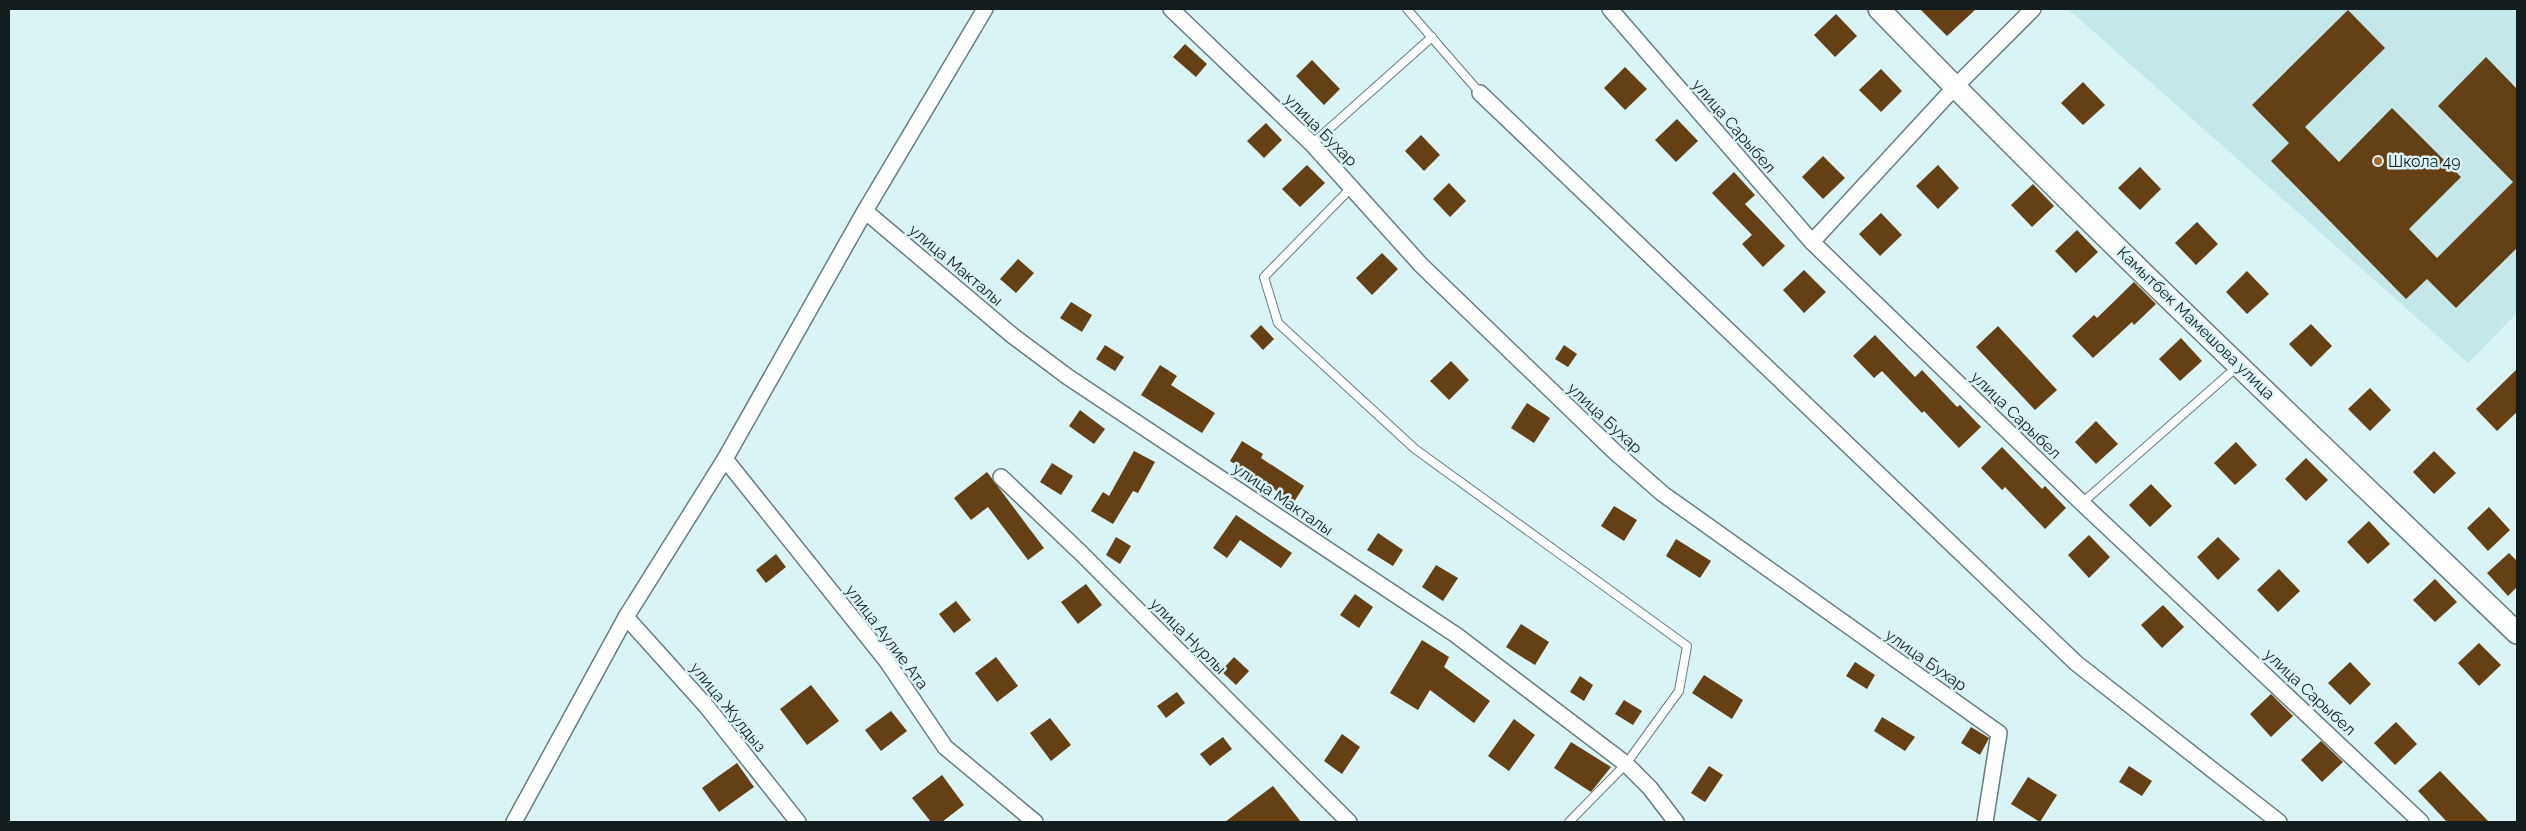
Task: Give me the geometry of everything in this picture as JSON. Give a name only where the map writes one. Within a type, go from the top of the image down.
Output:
[{"type":"street","points":[[514,822],[626,617],[725,459],[865,211],[985,9]]},
{"type":"street","name":"улица Бухар","points":[[1171,9],[1312,144],[1421,265],[1614,452],[1663,494],[1999,733],[1986,822]]},
{"type":"street","name":"улица Сарыбел","points":[[1610,9],[1812,242],[2082,503],[2421,822]]},
{"type":"street","name":"Камытбек Мамешова улица","points":[[1880,9],[1955,87],[2238,365],[2517,633]]},
{"type":"street","points":[[1812,242],[1955,87],[2034,9]]},
{"type":"street","points":[[1480,93],[2076,663],[2279,822]]},
{"type":"street","name":"улица Макталы","points":[[865,211],[1013,336],[1068,377],[1456,635],[1626,764],[1650,788],[1676,822]]},
{"type":"street","name":"улица Аулие Ата","points":[[725,459],[886,660],[945,747],[1035,822]]},
{"type":"street","name":"улица Нурлы","points":[[1001,477],[1081,552],[1349,822]]},
{"type":"street","name":"улица Жулдыз","points":[[626,617],[707,707],[798,822]]},
{"type":"lane","points":[[1407,9],[1480,93]]},
{"type":"lane","points":[[1312,144],[1432,37]]},
{"type":"lane","points":[[1352,187],[1264,277],[1278,323],[1415,449],[1687,646],[1679,691],[1626,764],[1569,822]]},
{"type":"lane","points":[[2082,503],[2238,365]]},
{"type":"shaded area","name":"Школа 49","points":[[2068,9],[2517,9],[2517,313],[2468,363]]},
{"type":"building","points":[[1920,9],[1976,9],[1947,36]]},
{"type":"building","points":[[2348,10],[2385,48],[2305,127],[2339,162],[2392,108],[2461,177],[2409,229],[2437,258],[2513,182],[2438,106],[2486,57],[2517,89],[2517,248],[2456,308],[2427,279],[2406,299],[2271,161],[2289,143],[2252,105]]},
{"type":"building","points":[[1836,14],[1857,36],[1835,57],[1814,35]]},
{"type":"building","points":[[1185,44],[1207,64],[1196,77],[1173,57]]},
{"type":"building","points":[[1312,60],[1340,89],[1324,105],[1296,76]]},
{"type":"building","points":[[1625,67],[1647,89],[1625,110],[1604,88]]},
{"type":"building","points":[[1881,69],[1902,91],[1881,112],[1859,90]]},
{"type":"building","points":[[2083,82],[2105,105],[2083,125],[2061,103]]},
{"type":"building","points":[[1677,119],[1698,141],[1676,162],[1655,140]]},
{"type":"building","points":[[1266,123],[1282,140],[1264,158],[1247,141]]},
{"type":"building","points":[[1421,135],[1440,155],[1424,171],[1405,151]]},
{"type":"building","points":[[1823,156],[1845,178],[1823,199],[1802,177]]},
{"type":"building","points":[[1307,165],[1325,183],[1300,207],[1282,189]]},
{"type":"building","points":[[1938,165],[1959,188],[1938,209],[1916,186]]},
{"type":"building","points":[[2140,167],[2161,189],[2140,210],[2118,188]]},
{"type":"building","points":[[1734,172],[1755,195],[1745,204],[1785,246],[1763,267],[1742,244],[1752,235],[1712,193]]},
{"type":"building","points":[[1449,183],[1466,201],[1450,217],[1433,199]]},
{"type":"building","points":[[2033,184],[2054,206],[2032,227],[2011,205]]},
{"type":"building","points":[[1881,213],[1902,235],[1880,256],[1859,234]]},
{"type":"building","points":[[2197,222],[2218,244],[2196,265],[2175,243]]},
{"type":"building","points":[[2077,230],[2098,252],[2076,273],[2055,251]]},
{"type":"building","points":[[1382,253],[1398,269],[1372,295],[1356,278]]},
{"type":"building","points":[[1018,259],[1034,273],[1016,293],[1000,279]]},
{"type":"building","points":[[1804,270],[1826,292],[1804,313],[1783,290]]},
{"type":"building","points":[[2247,271],[2269,294],[2247,314],[2226,292]]},
{"type":"building","points":[[2134,282],[2156,304],[2134,325],[2132,322],[2093,358],[2072,336],[2094,315],[2097,318]]},
{"type":"building","points":[[1071,302],[1092,315],[1082,332],[1060,318]]},
{"type":"building","points":[[2311,324],[2332,346],[2311,367],[2289,344]]},
{"type":"building","points":[[1261,325],[1274,339],[1263,350],[1250,336]]},
{"type":"building","points":[[1998,326],[2057,390],[2035,410],[1976,347]]},
{"type":"building","points":[[1875,335],[1915,377],[1922,370],[1957,407],[1960,405],[1981,427],[1959,448],[1882,371],[1874,378],[1853,356]]},
{"type":"building","points":[[2181,338],[2202,361],[2180,381],[2159,359]]},
{"type":"building","points":[[1105,345],[1124,357],[1115,371],[1096,359]]},
{"type":"building","points":[[1564,345],[1577,354],[1568,367],[1555,359]]},
{"type":"building","points":[[1451,361],[1469,380],[1449,400],[1430,381]]},
{"type":"building","points":[[1160,365],[1177,376],[1171,385],[1215,413],[1202,433],[1141,395]]},
{"type":"building","points":[[2517,369],[2517,412],[2497,431],[2476,409]]},
{"type":"building","points":[[2370,388],[2391,410],[2370,431],[2348,409]]},
{"type":"building","points":[[1527,403],[1550,418],[1534,443],[1511,428]]},
{"type":"building","points":[[1080,410],[1105,429],[1094,444],[1069,426]]},
{"type":"building","points":[[2096,421],[2118,444],[2096,464],[2075,442]]},
{"type":"building","points":[[1242,441],[1263,454],[1261,458],[1304,486],[1294,502],[1230,461]]},
{"type":"building","points":[[2236,442],[2257,465],[2235,485],[2214,463]]},
{"type":"building","points":[[2002,447],[2042,489],[2045,486],[2066,508],[2045,529],[2005,487],[2002,490],[1981,468]]},
{"type":"building","points":[[1134,451],[1155,462],[1138,493],[1133,491],[1113,524],[1091,511],[1103,492],[1109,496]]},
{"type":"building","points":[[2434,451],[2456,473],[2434,494],[2413,472]]},
{"type":"building","points":[[2306,458],[2328,480],[2306,501],[2285,479]]},
{"type":"building","points":[[1052,463],[1073,476],[1061,495],[1040,482]]},
{"type":"building","points":[[987,472],[1044,548],[1028,560],[988,507],[971,520],[954,498]]},
{"type":"building","points":[[2151,484],[2172,506],[2150,527],[2129,505]]},
{"type":"building","points":[[1614,506],[1637,520],[1624,541],[1601,526]]},
{"type":"building","points":[[2489,507],[2510,530],[2488,551],[2467,528]]},
{"type":"building","points":[[1236,515],[1292,553],[1281,568],[1240,540],[1227,558],[1213,548]]},
{"type":"building","points":[[2369,521],[2390,544],[2368,564],[2347,542]]},
{"type":"building","points":[[1378,533],[1403,550],[1393,566],[1367,550]]},
{"type":"building","points":[[2089,535],[2110,557],[2089,578],[2068,555]]},
{"type":"building","points":[[1116,537],[1131,546],[1120,564],[1106,555]]},
{"type":"building","points":[[2218,537],[2240,559],[2218,580],[2197,557]]},
{"type":"building","points":[[1676,539],[1711,561],[1700,578],[1666,556]]},
{"type":"building","points":[[2509,553],[2517,561],[2517,587],[2508,596],[2487,573]]},
{"type":"building","points":[[776,554],[786,567],[766,583],[756,570]]},
{"type":"building","points":[[1436,565],[1458,578],[1443,601],[1422,587]]},
{"type":"building","points":[[2279,569],[2300,591],[2278,612],[2257,590]]},
{"type":"building","points":[[2435,579],[2457,602],[2435,622],[2413,600]]},
{"type":"building","points":[[1086,584],[1102,605],[1078,624],[1061,602]]},
{"type":"building","points":[[1355,594],[1373,607],[1359,628],[1340,615]]},
{"type":"building","points":[[956,601],[971,620],[954,633],[939,614]]},
{"type":"building","points":[[2163,605],[2184,627],[2162,648],[2141,625]]},
{"type":"building","points":[[1521,624],[1549,642],[1535,665],[1506,647]]},
{"type":"building","points":[[1422,640],[1449,657],[1444,667],[1490,701],[1474,723],[1430,690],[1418,710],[1390,693]]},
{"type":"building","points":[[2479,643],[2501,665],[2479,686],[2458,663]]},
{"type":"building","points":[[996,657],[1018,686],[997,702],[975,673]]},
{"type":"building","points":[[1234,657],[1249,671],[1236,685],[1221,671]]},
{"type":"building","points":[[1855,662],[1875,675],[1867,689],[1846,676]]},
{"type":"building","points":[[2350,662],[2371,684],[2350,705],[2328,683]]},
{"type":"building","points":[[1704,675],[1743,700],[1732,719],[1692,693]]},
{"type":"building","points":[[1580,676],[1593,685],[1584,701],[1570,692]]},
{"type":"building","points":[[811,685],[839,721],[807,745],[780,709]]},
{"type":"building","points":[[1177,692],[1185,703],[1166,718],[1157,706]]},
{"type":"building","points":[[2271,694],[2293,716],[2271,737],[2250,714]]},
{"type":"building","points":[[1624,700],[1642,711],[1633,725],[1615,714]]},
{"type":"building","points":[[891,711],[907,731],[881,751],[865,730]]},
{"type":"building","points":[[1882,717],[1915,737],[1905,751],[1874,731]]},
{"type":"building","points":[[1050,718],[1071,745],[1051,761],[1030,733]]},
{"type":"building","points":[[1514,719],[1535,735],[1509,771],[1488,756]]},
{"type":"building","points":[[2396,722],[2417,744],[2395,765],[2374,743]]},
{"type":"building","points":[[1971,727],[1989,738],[1980,755],[1961,743]]},
{"type":"building","points":[[1342,734],[1360,747],[1342,774],[1324,761]]},
{"type":"building","points":[[1223,737],[1232,749],[1210,766],[1200,754]]},
{"type":"building","points":[[2321,741],[2343,762],[2322,782],[2301,760]]},
{"type":"building","points":[[1571,742],[1611,767],[1591,792],[1554,768]]},
{"type":"building","points":[[737,763],[754,787],[719,812],[702,788]]},
{"type":"building","points":[[1709,766],[1723,775],[1705,802],[1691,793]]},
{"type":"building","points":[[2129,766],[2152,781],[2142,796],[2119,782]]},
{"type":"building","points":[[2440,771],[2489,822],[2447,822],[2418,791]]},
{"type":"building","points":[[942,775],[964,805],[942,822],[931,822],[912,798]]},
{"type":"building","points":[[2028,777],[2057,795],[2040,822],[2011,804]]},
{"type":"building","points":[[1273,786],[1301,822],[1225,822]]},
{"type":"place","name":"Школа 49","points":[[2378,161]]}]
